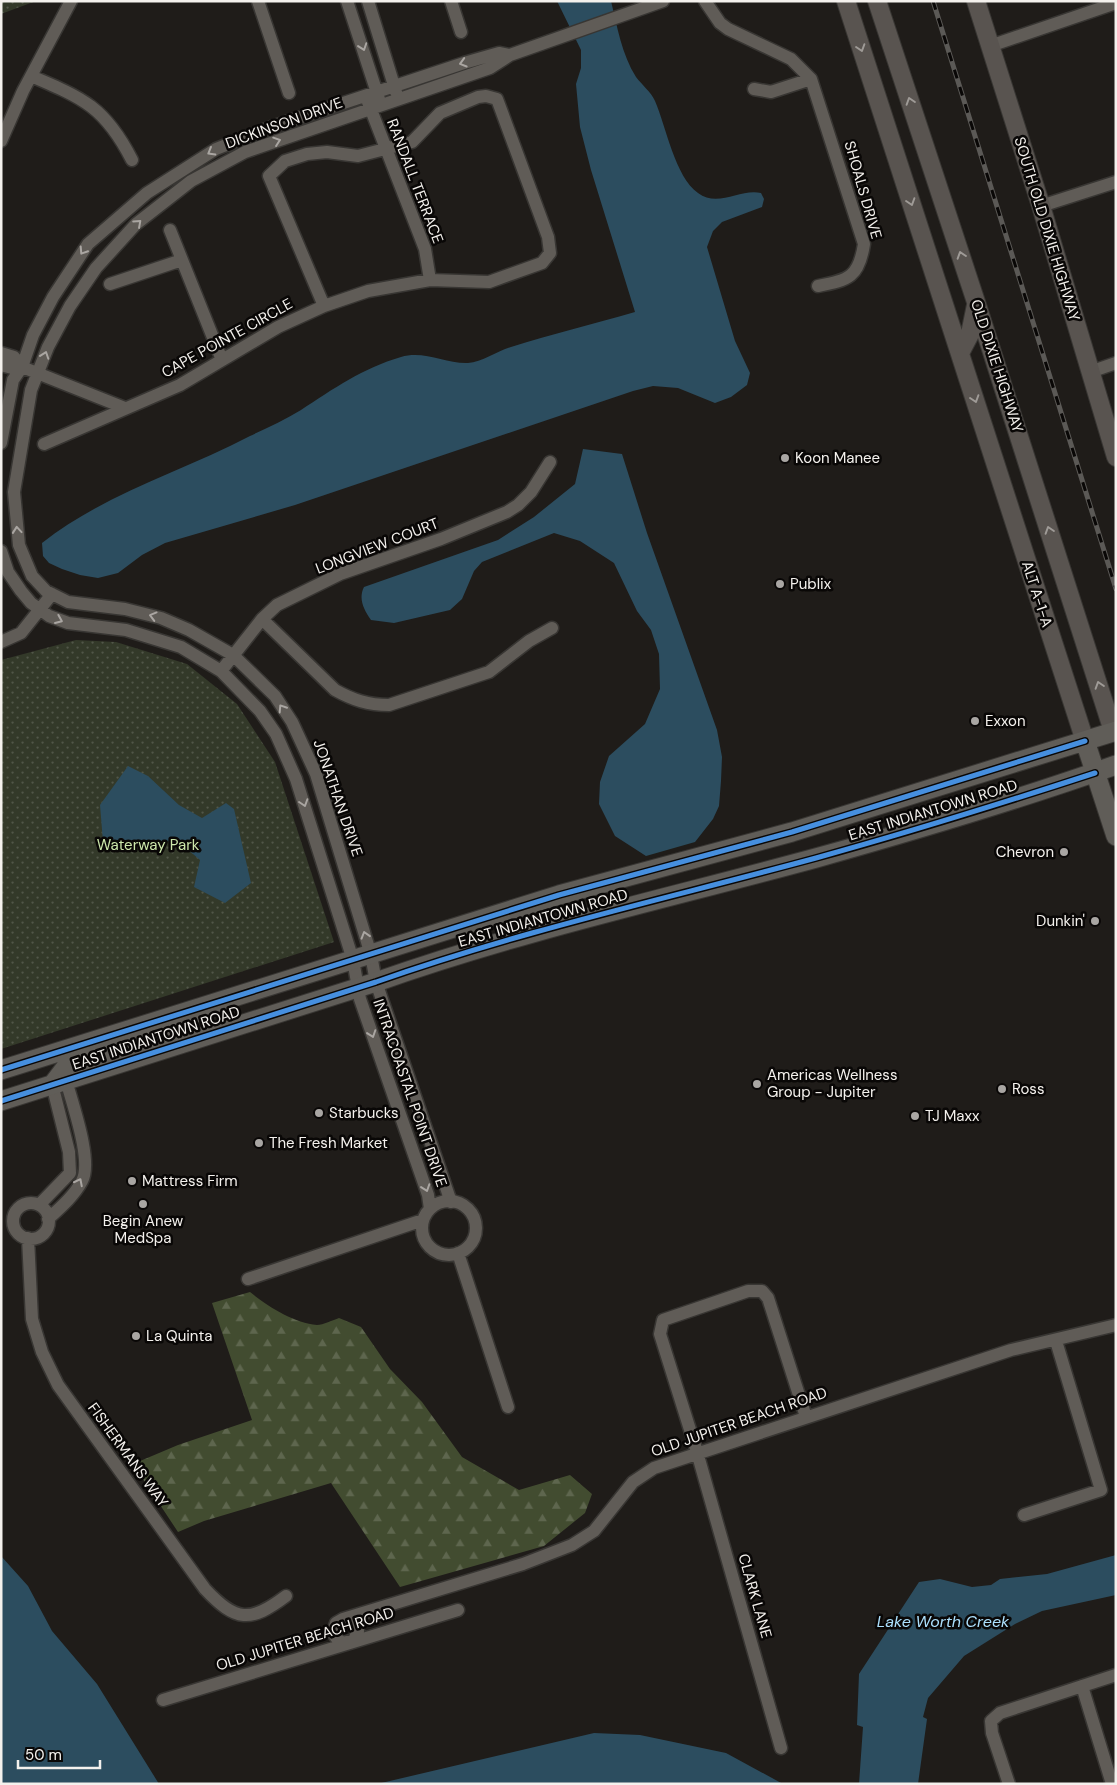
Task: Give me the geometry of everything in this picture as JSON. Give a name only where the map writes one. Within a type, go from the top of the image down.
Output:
[{"type":"main road","name":"OLD DIXIE HIGHWAY","points":[[846,1],[960,353]]},
{"type":"main road","name":"OLD DIXIE HIGHWAY","points":[[877,1],[1115,734]]},
{"type":"main road","name":"SOUTH OLD DIXIE HIGHWAY","points":[[976,1],[1041,206],[1116,457]]},
{"type":"main road","points":[[960,353],[970,334],[976,302]]},
{"type":"main road","name":"ALT A-1-A","points":[[960,353],[1116,836]]},
{"type":"main road","name":"EAST INDIANTOWN ROAD","points":[[1,1070],[559,894],[792,832],[1085,740],[1115,734]]},
{"type":"main road","name":"EAST INDIANTOWN ROAD","points":[[1,1101],[358,988],[430,963],[529,934],[801,862],[1001,803],[1116,765]]},
{"type":"main road","points":[[792,832],[801,862]]},
{"type":"main road","points":[[59,1082],[66,1067],[77,1061],[162,1034],[179,1026],[201,1006]]},
{"type":"street","points":[[1,141],[71,1]]},
{"type":"street","points":[[258,1],[289,93]]},
{"type":"street","name":"RANDALL TERRACE","points":[[347,1],[386,149],[425,249],[430,280]]},
{"type":"street","name":"RANDALL TERRACE","points":[[368,1],[398,100]]},
{"type":"street","points":[[451,1],[462,32]]},
{"type":"street","name":"DICKINSON DRIVE","points":[[32,576],[19,545],[14,492],[31,390],[48,347],[70,306],[96,268],[136,224],[191,181],[223,162],[245,152],[490,68],[510,54],[663,1]]},
{"type":"street","name":"SHOALS DRIVE","points":[[705,1],[720,23],[728,29],[791,59],[811,79],[864,244],[861,263],[853,274],[842,281],[818,286]]},
{"type":"street","points":[[990,46],[1116,3]]},
{"type":"street","name":"DICKINSON DRIVE","points":[[1,442],[12,381],[22,367],[33,335],[53,297],[88,244],[147,193],[216,149],[274,126],[393,85],[499,53],[510,54]]},
{"type":"street","points":[[32,76],[89,103],[106,118],[120,136],[132,160]]},
{"type":"street","points":[[754,89],[771,92],[811,79]]},
{"type":"street","name":"CAPE POINTE CIRCLE","points":[[44,444],[180,385],[278,327],[324,306],[368,291],[430,280],[489,282],[542,263],[550,253],[548,237],[497,99],[486,96],[478,97],[440,113],[412,142],[358,156],[327,152],[307,154],[285,161],[269,176],[324,306]]},
{"type":"street","points":[[1041,206],[1116,182]]},
{"type":"street","points":[[170,230],[222,360]]},
{"type":"street","points":[[110,284],[182,260]]},
{"type":"street","points":[[1,353],[14,357],[22,367]]},
{"type":"street","points":[[1090,372],[1116,363]]},
{"type":"street","points":[[1,365],[12,368],[22,367],[125,408]]},
{"type":"street","name":"LONGVIEW COURT","points":[[221,671],[262,619],[276,605],[340,574],[442,539],[507,512],[518,505],[531,492],[550,462]]},
{"type":"street","name":"JONATHAN DRIVE","points":[[1,551],[8,572],[21,591],[40,609],[68,623],[110,626],[181,647],[221,671],[260,711],[276,734],[288,757],[362,957],[376,982]]},
{"type":"street","name":"JONATHAN DRIVE","points":[[32,576],[39,585],[68,602],[125,609],[160,618],[207,639],[233,655],[274,696],[306,750],[362,957]]},
{"type":"street","points":[[1,642],[21,633],[52,594]]},
{"type":"street","points":[[262,619],[335,690],[348,698],[374,705],[389,705],[489,672],[529,641],[552,628]]},
{"type":"street","name":"INTRACOASTAL POINT DRIVE","points":[[362,957],[358,988],[428,1195],[426,1215]]},
{"type":"street","name":"INTRACOASTAL POINT DRIVE","points":[[376,982],[451,1202]]},
{"type":"street","points":[[39,1205],[70,1173],[69,1152],[59,1082]]},
{"type":"street","points":[[48,1219],[66,1202],[83,1180],[85,1151],[59,1082]]},
{"type":"street","points":[[248,1279],[426,1215],[439,1203],[451,1202],[466,1208],[475,1224],[472,1241],[458,1253],[445,1255],[428,1245],[422,1233],[426,1215]]},
{"type":"street","points":[[33,1203],[39,1205],[47,1213],[48,1219],[48,1225],[42,1234],[28,1238],[17,1232],[13,1221],[14,1215],[21,1206],[33,1203]]},
{"type":"street","name":"FISHERMANS WAY","points":[[28,1238],[32,1319],[42,1352],[58,1385],[205,1589],[222,1607],[247,1616],[264,1612],[286,1596]]},
{"type":"street","points":[[458,1253],[508,1406]]},
{"type":"street","name":"CLARK LANE","points":[[781,1748],[698,1452],[660,1334],[663,1320],[748,1290],[762,1291],[768,1298],[806,1417]]},
{"type":"street","name":"OLD JUPITER BEACH ROAD","points":[[347,1618],[523,1564],[572,1546],[594,1531],[633,1482],[650,1470],[698,1452],[1011,1350],[1056,1341],[1116,1325]]},
{"type":"street","points":[[1024,1515],[1101,1490],[1056,1341]]},
{"type":"street","name":"OLD JUPITER BEACH ROAD","points":[[163,1700],[458,1610]]},
{"type":"street","points":[[347,1618],[352,1620],[358,1627],[357,1636],[350,1642],[339,1641],[333,1632],[336,1623],[347,1618]]},
{"type":"street","points":[[1009,1784],[992,1733],[991,1721],[1000,1712],[1116,1675]]},
{"type":"street","points":[[1082,1686],[1112,1784]]},
{"type":"green space","points":[[1,1],[36,1],[1,14]]},
{"type":"green space","name":"Waterway Park","points":[[76,640],[116,642],[187,664],[237,704],[275,762],[334,942],[1,1049],[1,660]]},
{"type":"green space","points":[[250,1292],[273,1308],[308,1324],[317,1325],[339,1318],[361,1327],[390,1369],[422,1402],[462,1457],[519,1490],[570,1475],[592,1494],[585,1513],[544,1546],[400,1587],[331,1483],[204,1521],[178,1532],[133,1464],[178,1445],[252,1420],[212,1303]]},
{"type":"water","points":[[557,1],[611,1],[621,40],[631,68],[655,101],[677,163],[690,185],[698,193],[713,199],[753,192],[761,193],[764,199],[762,207],[722,222],[713,231],[707,247],[735,341],[750,373],[747,385],[731,397],[715,403],[678,388],[653,386],[633,391],[295,505],[165,543],[142,555],[118,573],[98,578],[80,575],[49,563],[43,556],[42,543],[66,526],[117,497],[282,421],[325,394],[374,367],[410,355],[427,356],[460,363],[473,362],[511,347],[635,312],[591,170],[580,127],[576,84],[581,68],[581,50]]},
{"type":"water","points":[[583,449],[622,454],[647,533],[717,730],[722,757],[719,806],[713,819],[695,842],[646,856],[615,836],[599,804],[600,782],[609,756],[645,724],[660,689],[659,654],[651,630],[637,611],[614,563],[580,541],[554,533],[482,562],[474,571],[462,599],[450,610],[394,623],[371,620],[362,600],[364,587],[498,540],[534,517],[575,484]]},
{"type":"water","points":[[128,766],[148,776],[179,805],[202,818],[226,803],[234,809],[251,883],[225,903],[194,887],[200,860],[179,842],[149,840],[126,849],[103,842],[100,805]]},
{"type":"water","name":"Lake Worth Creek","points":[[1116,1555],[1116,1595],[1042,1611],[1015,1624],[964,1656],[928,1698],[923,1717],[927,1719],[918,1784],[859,1784],[863,1727],[857,1725],[859,1674],[919,1582],[940,1579],[972,1587],[991,1585],[1000,1579],[1047,1574]]},
{"type":"water","points":[[1,1556],[28,1586],[52,1631],[97,1684],[159,1784],[1,1784]]},
{"type":"water","points":[[594,1733],[640,1735],[726,1753],[783,1784],[377,1784]]},
{"type":"railway","points":[[933,1],[1116,589]]},
{"type":"cycle path","points":[[1,1070],[559,895],[792,832],[1085,741]]},
{"type":"cycle path","points":[[1,1101],[485,947],[851,848],[1095,773]]},
{"type":"place","name":"Koon Manee","points":[[785,458]]},
{"type":"place","name":"Publix","points":[[780,584]]},
{"type":"place","name":"Exxon","points":[[975,721]]},
{"type":"place","name":"Chevron","points":[[1064,852]]},
{"type":"place","name":"Dunkin'","points":[[1095,921]]},
{"type":"place","name":"Americas Wellness Group - Jupiter","points":[[757,1084]]},
{"type":"place","name":"Ross","points":[[1002,1089]]},
{"type":"place","name":"Starbucks","points":[[319,1113]]},
{"type":"place","name":"TJ Maxx","points":[[915,1116]]},
{"type":"place","name":"The Fresh Market","points":[[259,1143]]},
{"type":"place","name":"Mattress Firm","points":[[132,1181]]},
{"type":"place","name":"Begin Anew MedSpa","points":[[143,1204]]},
{"type":"place","name":"La Quinta","points":[[136,1336]]}]
